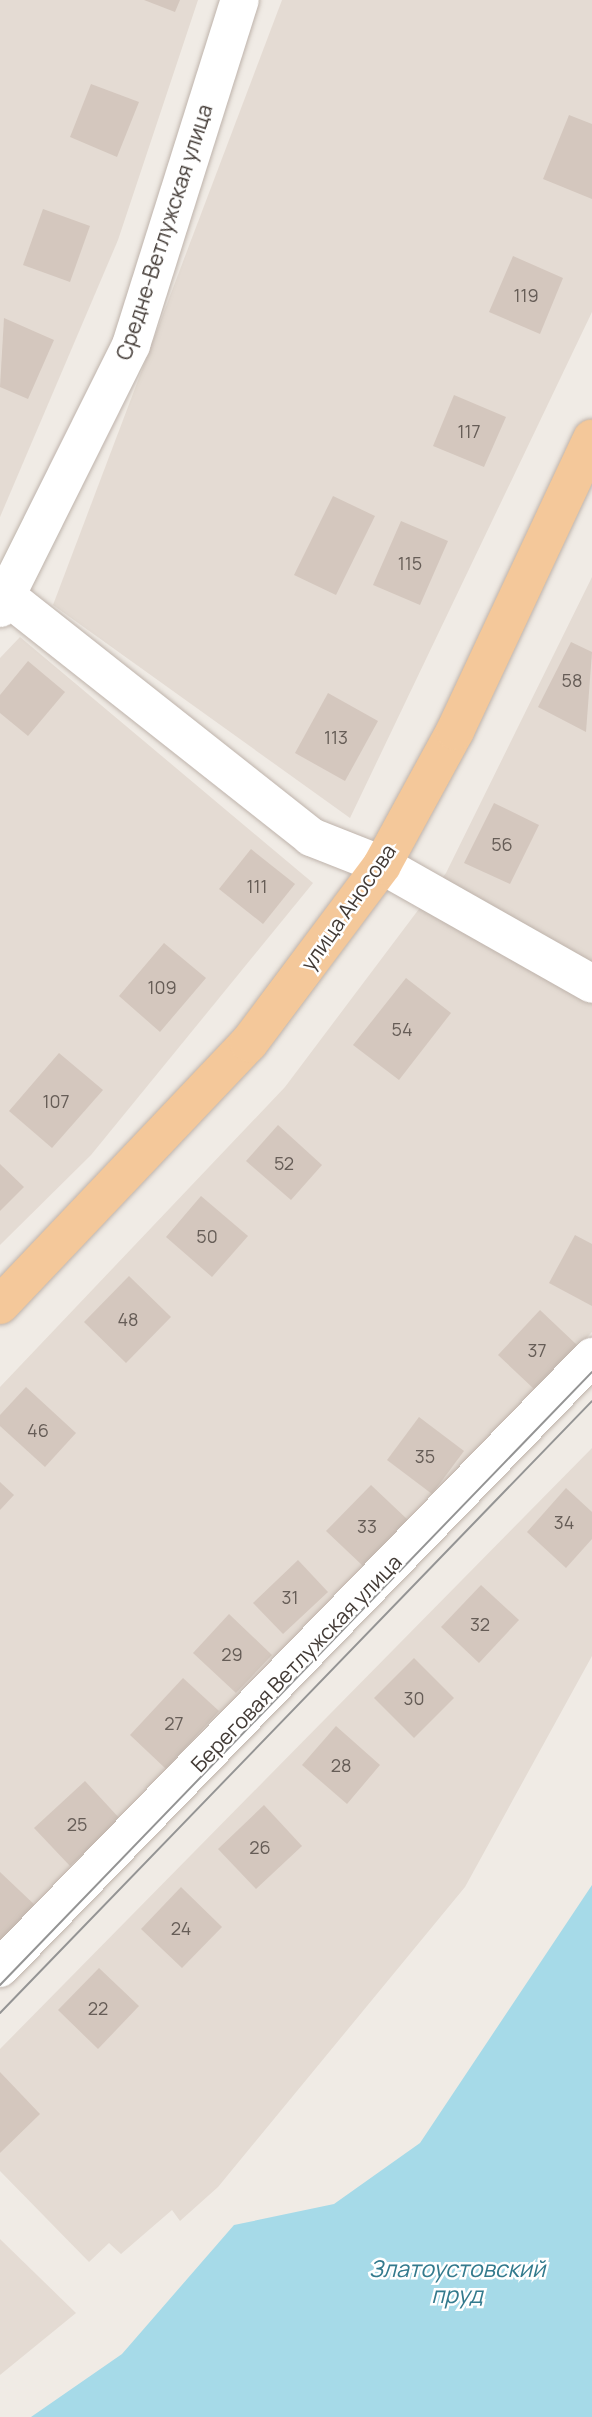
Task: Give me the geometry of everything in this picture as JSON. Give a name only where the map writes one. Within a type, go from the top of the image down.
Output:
[{"type":"main road","name":"улица Аносова","points":[[0,1305],[249,1043],[382,865],[455,731],[592,439]]},
{"type":"street","name":"Средне-Ветлужская улица","points":[[3,599],[131,345],[240,0]]},
{"type":"street","points":[[3,599],[311,837],[382,865],[592,984]]},
{"type":"street","name":"Береговая Ветлужская улица","points":[[0,1968],[592,1357]]},
{"type":"shaded area","points":[[0,0],[198,0],[118,240],[0,517]]},
{"type":"shaded area","points":[[282,0],[592,0],[592,312],[350,818],[53,605]]},
{"type":"shaded area","points":[[592,577],[592,1332],[0,1955],[0,1387],[285,1087],[446,873]]},
{"type":"shaded area","points":[[20,637],[313,883],[91,1155],[0,1245],[0,658]]},
{"type":"shaded area","points":[[592,1448],[592,1656],[465,1887],[218,2187],[180,2221],[172,2210],[121,2254],[109,2243],[89,2262],[0,2171],[0,2049]]},
{"type":"shaded area","points":[[0,2239],[76,2313],[0,2375]]},
{"type":"water","name":"Златоустовский пруд","points":[[592,1885],[592,2417],[31,2417],[122,2354],[234,2225],[334,2204],[420,2143]]},
{"type":"building","points":[[144,0],[180,0],[175,12]]},
{"type":"building","points":[[91,84],[139,102],[117,157],[70,137]]},
{"type":"building","points":[[569,115],[592,124],[592,199],[543,179]]},
{"type":"building","points":[[43,209],[90,226],[70,282],[23,265]]},
{"type":"building","points":[[513,256],[563,278],[540,334],[489,312]]},
{"type":"building","points":[[4,318],[54,340],[28,399],[0,387]]},
{"type":"building","points":[[454,395],[506,417],[484,467],[433,446]]},
{"type":"building","points":[[333,496],[375,516],[336,595],[294,575]]},
{"type":"building","points":[[401,521],[448,541],[420,605],[373,585]]},
{"type":"building","points":[[571,642],[592,652],[586,732],[538,707]]},
{"type":"building","points":[[28,661],[65,692],[28,736],[0,713],[0,695]]},
{"type":"building","points":[[328,693],[378,721],[345,781],[295,753]]},
{"type":"building","points":[[494,803],[539,825],[510,884],[464,863]]},
{"type":"building","points":[[251,849],[295,884],[263,924],[219,889]]},
{"type":"building","points":[[164,943],[206,978],[160,1032],[119,996]]},
{"type":"building","points":[[406,978],[451,1013],[399,1080],[353,1045]]},
{"type":"building","points":[[59,1053],[103,1090],[52,1148],[9,1111]]},
{"type":"building","points":[[278,1125],[322,1165],[291,1200],[246,1161]]},
{"type":"building","points":[[0,1164],[24,1187],[0,1211]]},
{"type":"building","points":[[201,1196],[248,1236],[212,1277],[166,1237]]},
{"type":"building","points":[[575,1235],[592,1244],[592,1306],[549,1283]]},
{"type":"building","points":[[129,1276],[171,1317],[126,1363],[84,1322]]},
{"type":"building","points":[[540,1310],[577,1345],[534,1389],[498,1355]]},
{"type":"building","points":[[26,1387],[76,1433],[45,1467],[0,1426],[0,1415]]},
{"type":"building","points":[[419,1417],[464,1451],[432,1494],[387,1460]]},
{"type":"building","points":[[0,1482],[14,1495],[0,1510]]},
{"type":"building","points":[[371,1485],[408,1520],[363,1566],[326,1531]]},
{"type":"building","points":[[566,1488],[592,1512],[592,1539],[566,1568],[527,1532]]},
{"type":"building","points":[[298,1560],[328,1592],[283,1634],[253,1603]]},
{"type":"building","points":[[481,1585],[519,1620],[479,1663],[441,1627]]},
{"type":"building","points":[[229,1614],[272,1655],[236,1693],[193,1653]]},
{"type":"building","points":[[414,1658],[454,1698],[414,1738],[374,1698]]},
{"type":"building","points":[[183,1678],[219,1711],[166,1769],[130,1735]]},
{"type":"building","points":[[336,1726],[380,1765],[347,1804],[302,1765]]},
{"type":"building","points":[[85,1781],[121,1820],[70,1866],[34,1828]]},
{"type":"building","points":[[264,1805],[302,1846],[256,1889],[218,1849]]},
{"type":"building","points":[[0,1872],[38,1908],[0,1949]]},
{"type":"building","points":[[181,1887],[222,1927],[182,1968],[141,1929]]},
{"type":"building","points":[[99,1968],[139,2006],[98,2049],[58,2010]]},
{"type":"building","points":[[0,2072],[40,2114],[0,2153]]},
{"type":"tram line","points":[[0,1985],[592,1372]]},
{"type":"tram line","points":[[0,2013],[592,1401]]}]
